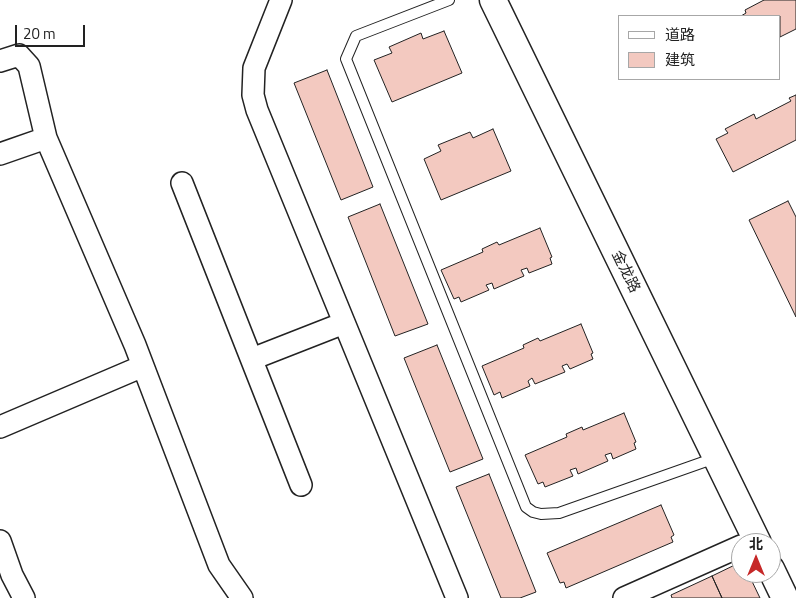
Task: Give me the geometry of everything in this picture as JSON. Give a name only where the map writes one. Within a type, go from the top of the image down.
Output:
[{"type":"street","points":[[281,0],[254,68],[253,95],[257,110],[457,598]]},
{"type":"street","name":"金龙路","points":[[493,0],[716,457],[747,533]]},
{"type":"street","points":[[0,61],[19,55],[29,66],[46,138],[143,366],[219,565],[242,598]]},
{"type":"street","points":[[0,154],[46,138]]},
{"type":"street","points":[[182,182],[301,485]]},
{"type":"street","points":[[252,360],[344,323]]},
{"type":"street","points":[[0,427],[143,366]]},
{"type":"street","points":[[0,541],[6,578],[24,598]]},
{"type":"street","points":[[624,598],[731,552]]},
{"type":"street","points":[[778,583],[785,598]]},
{"type":"lane","points":[[449,0],[356,36],[346,59],[526,507],[541,514],[559,513],[716,457]]},
{"type":"building","points":[[764,0],[796,0],[796,29],[781,36],[781,15],[743,15],[746,13],[745,10]]},
{"type":"building","points":[[444,31],[462,73],[392,102],[374,60],[392,53],[389,47],[421,33],[423,39]]},
{"type":"building","points":[[327,70],[373,187],[341,200],[294,83]]},
{"type":"building","points":[[796,95],[796,140],[733,172],[716,139],[728,133],[725,129],[754,114],[756,119],[791,101],[789,98]]},
{"type":"building","points":[[493,129],[511,171],[441,200],[424,159],[441,151],[438,145],[470,132],[473,138]]},
{"type":"building","points":[[788,201],[796,217],[796,317],[749,220]]},
{"type":"building","points":[[380,204],[428,324],[395,336],[348,217]]},
{"type":"building","points":[[540,228],[552,257],[550,258],[552,264],[529,273],[527,268],[521,270],[524,276],[494,289],[492,283],[486,285],[489,290],[461,302],[459,297],[454,299],[441,270],[483,252],[482,249],[497,242],[499,245]]},
{"type":"building","points":[[581,324],[593,353],[591,354],[593,359],[570,369],[567,364],[562,366],[565,372],[535,384],[532,378],[528,381],[530,386],[502,398],[500,392],[494,395],[482,366],[524,348],[523,345],[538,338],[540,341]]},
{"type":"building","points":[[437,345],[483,459],[450,472],[404,358]]},
{"type":"building","points":[[624,413],[636,442],[634,443],[636,449],[613,459],[611,453],[605,455],[608,461],[578,474],[576,468],[570,470],[573,476],[545,487],[543,482],[538,484],[525,455],[567,437],[566,434],[582,427],[583,430]]},
{"type":"building","points":[[489,474],[536,592],[520,598],[501,598],[456,487]]},
{"type":"building","points":[[661,505],[674,535],[671,537],[673,542],[566,588],[564,582],[560,583],[547,553]]},
{"type":"building","points":[[731,567],[731,583],[753,583],[760,598],[722,598],[712,576]]},
{"type":"building","points":[[712,576],[722,598],[672,598],[671,595]]}]
